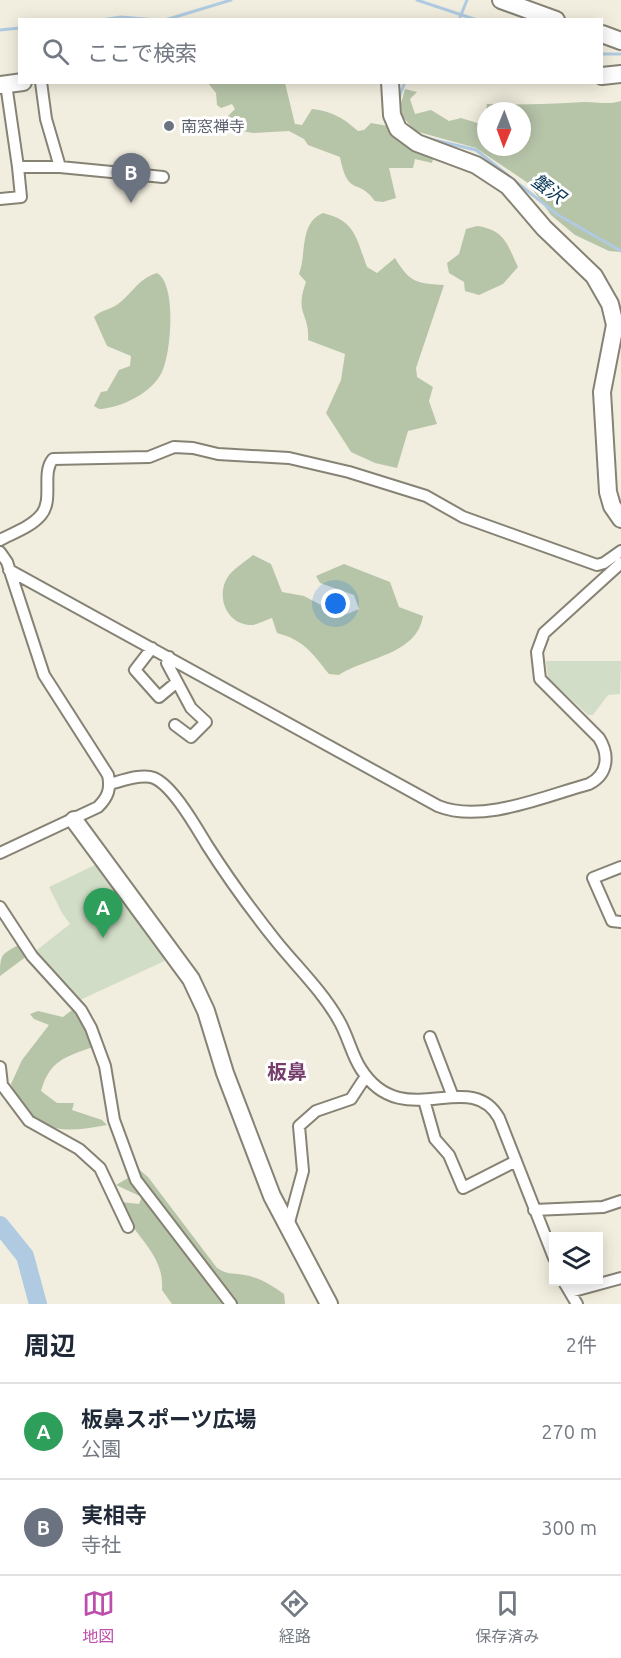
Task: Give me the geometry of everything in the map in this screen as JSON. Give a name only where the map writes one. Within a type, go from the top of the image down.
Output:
[{"type":"street","points":[[501,0],[550,18]]},
{"type":"street","points":[[603,34],[621,40]]},
{"type":"street","points":[[603,76],[621,74]]},
{"type":"street","points":[[0,199],[21,197],[3,85],[18,83]]},
{"type":"street","points":[[40,84],[46,119],[60,167]]},
{"type":"street","points":[[390,84],[392,115],[398,129],[417,143],[476,165],[508,186],[544,228],[594,276],[610,304],[618,325],[602,392],[608,492],[612,506],[621,519]]},
{"type":"street","points":[[18,167],[60,167],[163,177]]},
{"type":"street","points":[[0,540],[33,523],[44,512],[49,467],[53,459],[149,457],[174,447],[193,448],[218,454],[289,458],[349,472],[426,496],[463,516],[597,565],[621,551]]},
{"type":"street","points":[[0,552],[9,570],[44,675],[108,775],[110,784],[105,800],[74,820],[0,853]]},
{"type":"street","points":[[9,570],[438,806],[458,813],[493,810],[589,784],[600,775],[606,762],[605,748],[599,738],[540,679],[537,652],[544,633],[621,563]]},
{"type":"street","points":[[152,648],[135,670],[159,697],[177,682]]},
{"type":"street","points":[[169,657],[167,663],[191,708],[206,722],[190,737],[175,725]]},
{"type":"street","points":[[110,784],[144,777],[153,777],[162,783],[194,825],[246,902],[326,1000],[339,1020],[366,1076],[382,1091],[393,1097],[413,1101],[473,1096],[489,1103],[499,1118],[549,1246]]},
{"type":"street","points":[[74,820],[191,980],[206,1011],[225,1073],[272,1196],[328,1304]]},
{"type":"street","points":[[621,867],[593,878],[612,921],[621,922]]},
{"type":"street","points":[[0,907],[32,956],[81,1010],[91,1028],[105,1066],[114,1120],[136,1180],[231,1304]]},
{"type":"street","points":[[430,1037],[453,1097]]},
{"type":"street","points":[[0,1067],[3,1085],[29,1121],[80,1149],[100,1168],[128,1227]]},
{"type":"street","points":[[288,1226],[303,1171],[299,1126],[316,1111],[351,1099],[366,1076]]},
{"type":"street","points":[[424,1100],[435,1139],[449,1155],[462,1188],[516,1161]]},
{"type":"street","points":[[534,1210],[603,1207],[621,1201]]},
{"type":"street","points":[[570,1293],[621,1278]]},
{"type":"street","points":[[566,1286],[577,1304]]},
{"type":"green space","points":[[209,84],[285,84],[295,124],[302,125],[312,109],[326,111],[337,116],[358,131],[364,130],[371,123],[388,126],[434,156],[432,163],[415,159],[413,168],[389,168],[396,198],[383,202],[375,201],[346,178],[340,157],[308,145],[304,139],[289,131],[253,133],[226,128],[224,120],[235,109],[232,104],[221,108],[217,105],[216,93]]},
{"type":"green space","points":[[405,89],[417,92],[410,99],[415,114],[431,110],[449,121],[461,118],[477,123],[477,149],[476,148],[415,131],[402,116],[401,104]]},
{"type":"green space","points":[[621,101],[621,252],[609,251],[575,235],[551,215],[528,183],[488,156],[531,156],[531,104]]},
{"type":"green space","points":[[323,213],[334,216],[349,226],[357,239],[367,267],[377,273],[395,258],[405,272],[415,280],[444,285],[416,368],[417,377],[433,387],[429,401],[437,424],[408,431],[397,468],[375,463],[351,452],[326,413],[341,380],[345,354],[308,340],[307,324],[302,308],[306,282],[299,274],[307,231],[315,218]]},
{"type":"green space","points":[[477,226],[494,231],[504,239],[518,267],[503,284],[479,295],[465,291],[464,282],[449,273],[447,263],[459,254],[466,229]]},
{"type":"green space","points":[[157,273],[163,280],[170,304],[170,336],[162,372],[151,386],[135,398],[117,406],[99,409],[94,406],[101,392],[107,391],[119,370],[130,366],[131,356],[107,346],[94,317],[121,302],[139,283]]},
{"type":"green space","points":[[253,555],[271,564],[282,592],[304,596],[342,616],[359,609],[354,595],[320,583],[316,576],[344,564],[390,582],[399,607],[423,616],[419,629],[401,647],[389,653],[339,675],[329,674],[301,644],[277,633],[272,618],[249,625],[233,619],[228,613],[223,598],[225,581],[232,571]]},
{"type":"green space","points":[[546,661],[621,661],[620,694],[608,695],[593,715],[588,715],[548,678]]},
{"type":"green space","points":[[99,863],[169,959],[80,1000],[33,953],[70,924],[49,887]]},
{"type":"green space","points":[[21,944],[27,956],[0,976],[0,963],[3,955]]},
{"type":"green space","points":[[72,1010],[79,1016],[93,1047],[67,1057],[54,1066],[41,1091],[57,1103],[74,1103],[72,1110],[102,1120],[107,1125],[76,1129],[50,1127],[28,1113],[11,1084],[22,1060],[49,1025],[34,1019],[30,1014],[38,1011],[63,1017]]},
{"type":"green space","points":[[136,1167],[148,1177],[217,1268],[266,1282],[284,1294],[285,1304],[172,1304],[162,1290],[157,1262],[131,1224],[121,1202],[139,1204],[142,1197],[116,1185],[128,1178],[139,1177]]},
{"type":"waterway","points":[[172,18],[231,0]]},
{"type":"waterway","points":[[417,0],[471,18]]},
{"type":"waterway","name":"蟹沢","points":[[460,18],[467,0]]},
{"type":"waterway","points":[[114,18],[133,18]]},
{"type":"waterway","points":[[0,30],[18,28]]},
{"type":"waterway","points":[[603,54],[621,54]]},
{"type":"waterway","name":"蟹沢","points":[[399,97],[404,84]]},
{"type":"waterway","name":"蟹沢","points":[[422,137],[476,150],[558,215],[621,251]]},
{"type":"waterway","points":[[0,1225],[25,1256],[38,1304]]},
{"type":"place","name":"南窓禅寺","points":[[169,126]]},
{"type":"place","name":"実相寺","points":[[131,203]]},
{"type":"place","name":"板鼻スポーツ広場","points":[[103,938]]},
{"type":"district","name":"板鼻","points":[[287,1072]]}]
